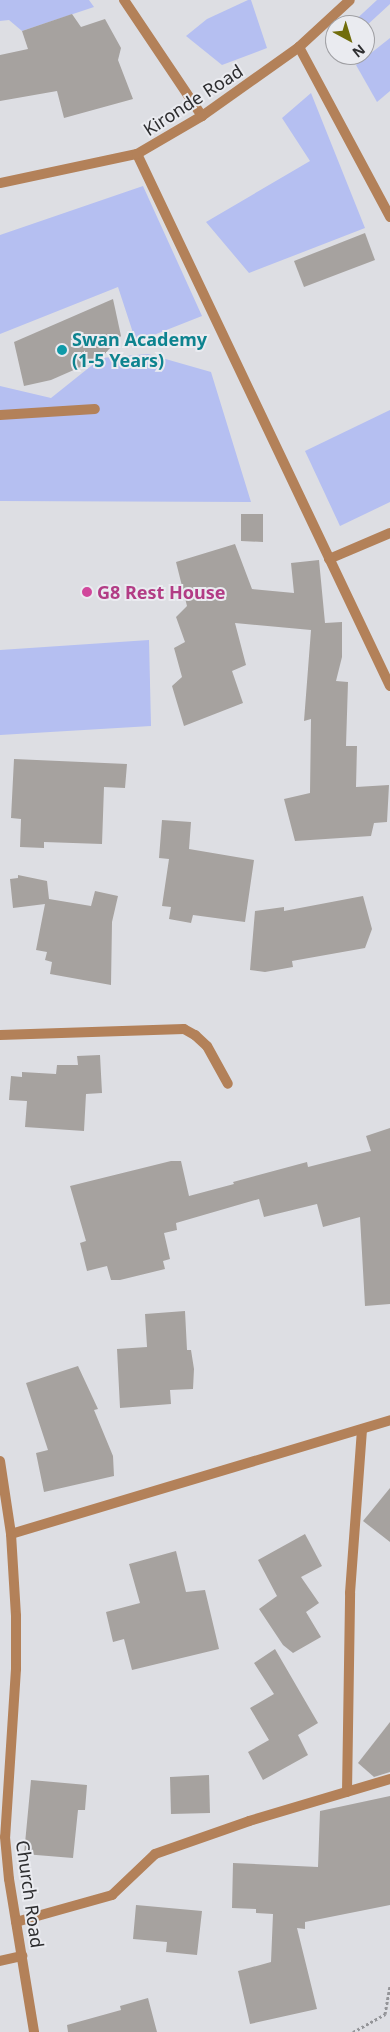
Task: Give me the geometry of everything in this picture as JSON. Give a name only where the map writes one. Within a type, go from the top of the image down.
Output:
[{"type":"street","points":[[124,0],[202,116]]},
{"type":"street","name":"Kironde Road","points":[[0,184],[137,154],[202,116],[300,47],[350,0]]},
{"type":"street","points":[[300,47],[390,217]]},
{"type":"street","points":[[137,154],[390,686]]},
{"type":"street","points":[[0,415],[95,409]]},
{"type":"street","points":[[329,559],[390,533]]},
{"type":"street","points":[[0,1035],[184,1029],[195,1035],[207,1046],[228,1084]]},
{"type":"street","points":[[12,1534],[390,1420]]},
{"type":"street","points":[[347,1792],[350,1594],[362,1429]]},
{"type":"street","name":"Church Road","points":[[0,1461],[12,1534],[16,1616],[16,1669],[5,1838],[9,1880],[34,2032]]},
{"type":"street","points":[[16,1922],[112,1895],[155,1854],[249,1821],[390,1779]]},
{"type":"street","points":[[0,1961],[22,1956]]},
{"type":"path","points":[[353,2032],[367,2026],[385,2014],[390,1986]]},
{"type":"shaded area","points":[[0,0],[89,0],[94,7],[22,31],[9,20],[0,21]]},
{"type":"shaded area","points":[[251,0],[267,48],[222,65],[186,36],[207,19]]},
{"type":"shaded area","points":[[377,0],[390,0],[390,4],[375,18],[375,15],[361,15]]},
{"type":"shaded area","points":[[390,38],[390,91],[377,102],[356,65],[375,65],[375,50]]},
{"type":"shaded area","points":[[311,93],[365,228],[249,273],[206,222],[310,161],[282,118]]},
{"type":"shaded area","points":[[143,186],[202,316],[136,342],[118,287],[0,334],[0,235]]},
{"type":"shaded area","points":[[148,354],[211,372],[251,502],[0,501],[0,386],[51,398],[101,358]]},
{"type":"shaded area","points":[[390,410],[390,502],[340,526],[305,451]]},
{"type":"shaded area","points":[[149,640],[151,726],[0,735],[0,650]]},
{"type":"building","points":[[72,14],[81,27],[105,19],[121,48],[118,60],[133,99],[64,118],[57,91],[0,101],[0,55],[28,49],[22,31]]},
{"type":"building","points":[[365,233],[375,260],[304,287],[294,261]]},
{"type":"building","name":"Swan Academy (1-5 Years)","points":[[113,299],[121,336],[101,358],[51,380],[24,386],[14,342]]},
{"type":"building","points":[[241,514],[263,514],[263,542],[241,541]]},
{"type":"building","points":[[235,544],[252,589],[294,593],[291,563],[319,560],[325,623],[342,622],[342,657],[336,681],[348,682],[346,746],[357,746],[356,787],[389,785],[387,822],[374,823],[371,836],[295,841],[284,799],[310,793],[311,719],[304,721],[311,630],[235,623],[246,665],[232,671],[243,703],[184,726],[172,686],[182,677],[174,648],[185,642],[176,617],[187,606],[176,562]]},
{"type":"building","points":[[14,759],[127,764],[125,788],[104,787],[102,844],[44,842],[44,848],[20,847],[21,819],[11,818]]},
{"type":"building","points":[[162,820],[191,822],[189,849],[254,860],[245,922],[193,915],[191,923],[169,919],[171,907],[162,906],[169,859],[159,858]]},
{"type":"building","points":[[18,875],[47,881],[49,899],[91,906],[95,891],[118,896],[112,922],[111,985],[50,974],[52,962],[45,960],[47,952],[36,950],[45,904],[13,908],[10,879],[18,878]]},
{"type":"building","points":[[363,896],[372,929],[365,948],[292,961],[293,967],[265,972],[250,970],[255,911],[284,907],[284,911]]},
{"type":"building","points":[[100,1055],[102,1093],[86,1094],[84,1131],[25,1127],[27,1101],[9,1100],[11,1076],[22,1077],[22,1072],[56,1074],[57,1065],[78,1065],[77,1056]]},
{"type":"building","points":[[390,1128],[390,1304],[365,1306],[360,1217],[323,1227],[317,1204],[264,1217],[259,1199],[176,1223],[177,1230],[164,1233],[170,1259],[163,1261],[165,1269],[120,1280],[111,1280],[107,1266],[87,1271],[80,1243],[86,1241],[70,1186],[171,1161],[181,1161],[189,1196],[307,1162],[308,1167],[371,1151],[366,1136]]},
{"type":"building","points":[[185,1311],[187,1350],[191,1350],[194,1369],[193,1389],[170,1390],[171,1404],[120,1408],[117,1349],[147,1347],[145,1314]]},
{"type":"building","points":[[78,1366],[98,1409],[94,1410],[113,1456],[114,1476],[44,1492],[36,1453],[48,1450],[26,1383]]},
{"type":"building","points":[[390,1488],[390,1542],[363,1521]]},
{"type":"building","points":[[305,1534],[322,1566],[301,1577],[319,1603],[306,1612],[321,1637],[293,1653],[283,1645],[259,1609],[277,1596],[258,1560]]},
{"type":"building","points":[[176,1551],[186,1592],[205,1590],[219,1649],[132,1670],[124,1639],[113,1642],[106,1612],[140,1603],[129,1564]]},
{"type":"building","points":[[275,1649],[318,1723],[298,1735],[308,1755],[263,1780],[248,1752],[269,1740],[250,1708],[274,1694],[254,1663]]},
{"type":"building","points":[[390,1722],[390,1772],[374,1777],[358,1763]]},
{"type":"building","points":[[209,1775],[210,1813],[171,1814],[170,1777]]},
{"type":"building","points":[[31,1780],[87,1785],[85,1810],[78,1810],[73,1858],[24,1854]]},
{"type":"building","points":[[390,1796],[390,1905],[305,1922],[305,1929],[297,1928],[317,2009],[250,2024],[238,1971],[271,1962],[273,1914],[256,1913],[256,1909],[232,1908],[233,1863],[318,1867],[320,1811]]},
{"type":"building","points":[[136,1905],[202,1911],[197,1955],[166,1952],[167,1942],[133,1939]]},
{"type":"building","points":[[148,1998],[157,2032],[68,2032],[67,2025],[121,2010],[120,2006]]},
{"type":"place","name":"Swan Academy (1-5 Years)","points":[[62,350]]},
{"type":"place","name":"G8 Rest House","points":[[87,592]]}]
